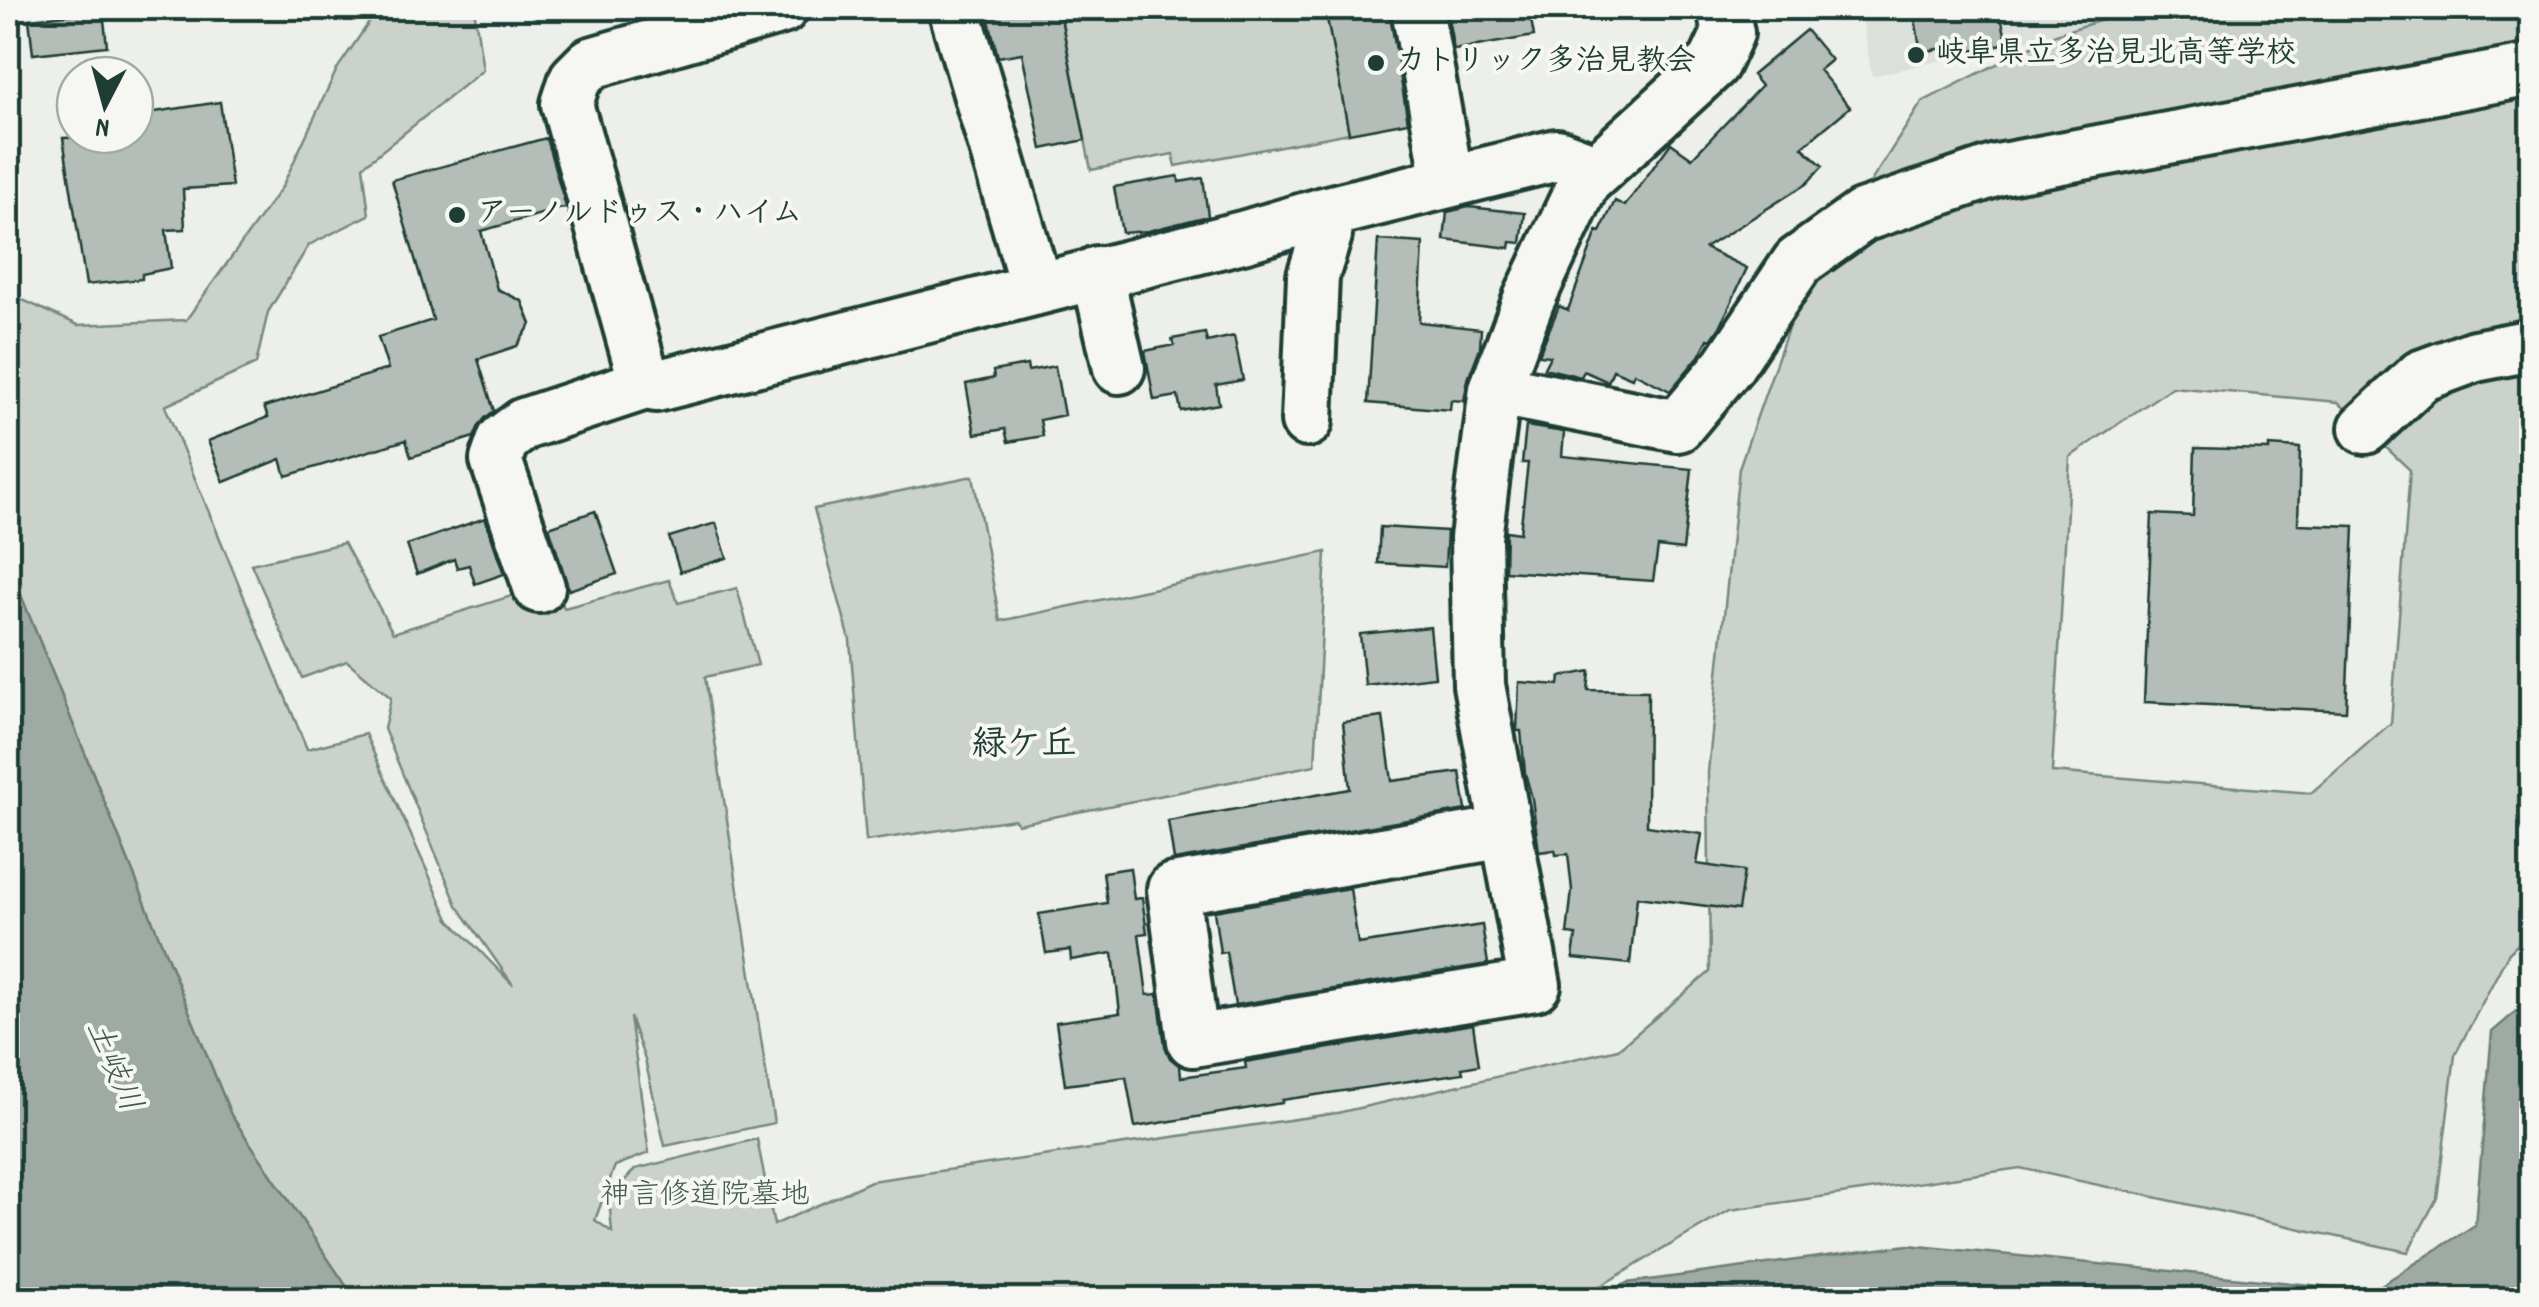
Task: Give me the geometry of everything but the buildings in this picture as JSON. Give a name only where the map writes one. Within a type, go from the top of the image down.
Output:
[{"type":"street","points":[[645,384],[567,104],[575,79],[591,63],[782,8]]},
{"type":"street","points":[[954,8],[1036,287]]},
{"type":"street","points":[[1417,8],[1448,182]]},
{"type":"street","points":[[1504,832],[1173,889],[1193,1041],[1535,984],[1504,832],[1480,684],[1476,538],[1495,389],[1529,299],[1584,182],[1714,63],[1728,32],[1724,8]]},
{"type":"street","points":[[1495,389],[1678,426],[1729,364],[1798,262],[1862,216],[1997,170],[2532,70]]},
{"type":"street","points":[[539,587],[496,460],[503,440],[524,424],[645,384],[656,386],[1246,236],[1324,212],[1557,156],[1597,170]]},
{"type":"street","points":[[1307,421],[1313,276],[1326,236],[1324,212]]},
{"type":"street","points":[[1097,272],[1119,368]]},
{"type":"street","points":[[2366,428],[2421,376],[2475,356],[2532,345]]},
{"type":"shaded area","name":"岐阜県立多治見北高等学校","points":[[1860,8],[2170,8],[1872,76]]},
{"type":"green space","name":"神言修道院墓地","points":[[474,8],[483,70],[363,166],[369,215],[309,245],[268,312],[256,364],[165,406],[307,749],[365,734],[449,919],[513,985],[457,905],[384,729],[391,698],[347,661],[302,678],[251,564],[344,543],[393,633],[553,583],[564,608],[669,580],[678,603],[737,588],[758,665],[705,677],[774,1123],[665,1146],[645,1060],[630,1017],[649,1153],[615,1166],[595,1220],[612,1232],[609,1198],[635,1169],[757,1139],[774,1225],[871,1181],[1337,1113],[1618,1049],[1710,972],[1708,772],[1739,468],[1802,289],[1922,102],[2056,34],[2142,8],[2531,8],[2531,931],[2508,954],[2455,1055],[2437,1198],[2408,1252],[2020,1168],[1730,1210],[1578,1299],[355,1299],[231,1115],[8,563],[8,280],[16,297],[78,325],[186,320],[282,187],[337,69],[377,11]],"holes":[[[2172,387],[2338,402],[2410,470],[2391,723],[2311,793],[2052,772],[2070,457]]]},
{"type":"green space","points":[[1184,8],[1186,17],[1234,8],[1325,8],[1349,133],[1176,166],[1173,154],[1091,170],[1060,11]]},
{"type":"green space","points":[[973,476],[1000,621],[1326,552],[1315,765],[1018,824],[1014,819],[866,841],[850,640],[814,509]]},
{"type":"water","name":"土岐川","points":[[8,563],[231,1115],[355,1299],[8,1299]]},
{"type":"water","points":[[2531,999],[2531,1299],[1592,1299],[1627,1283],[1908,1245],[2372,1291],[2475,1225],[2492,1032]]},
{"type":"place","name":"岐阜県立多治見北高等学校","points":[[1916,55]]},
{"type":"place","name":"カトリック多治見教会","points":[[1376,63]]},
{"type":"place","name":"アーノルドゥス・ハイム","points":[[457,215]]},
{"type":"district","name":"緑ケ丘","points":[[1024,747]]}]
